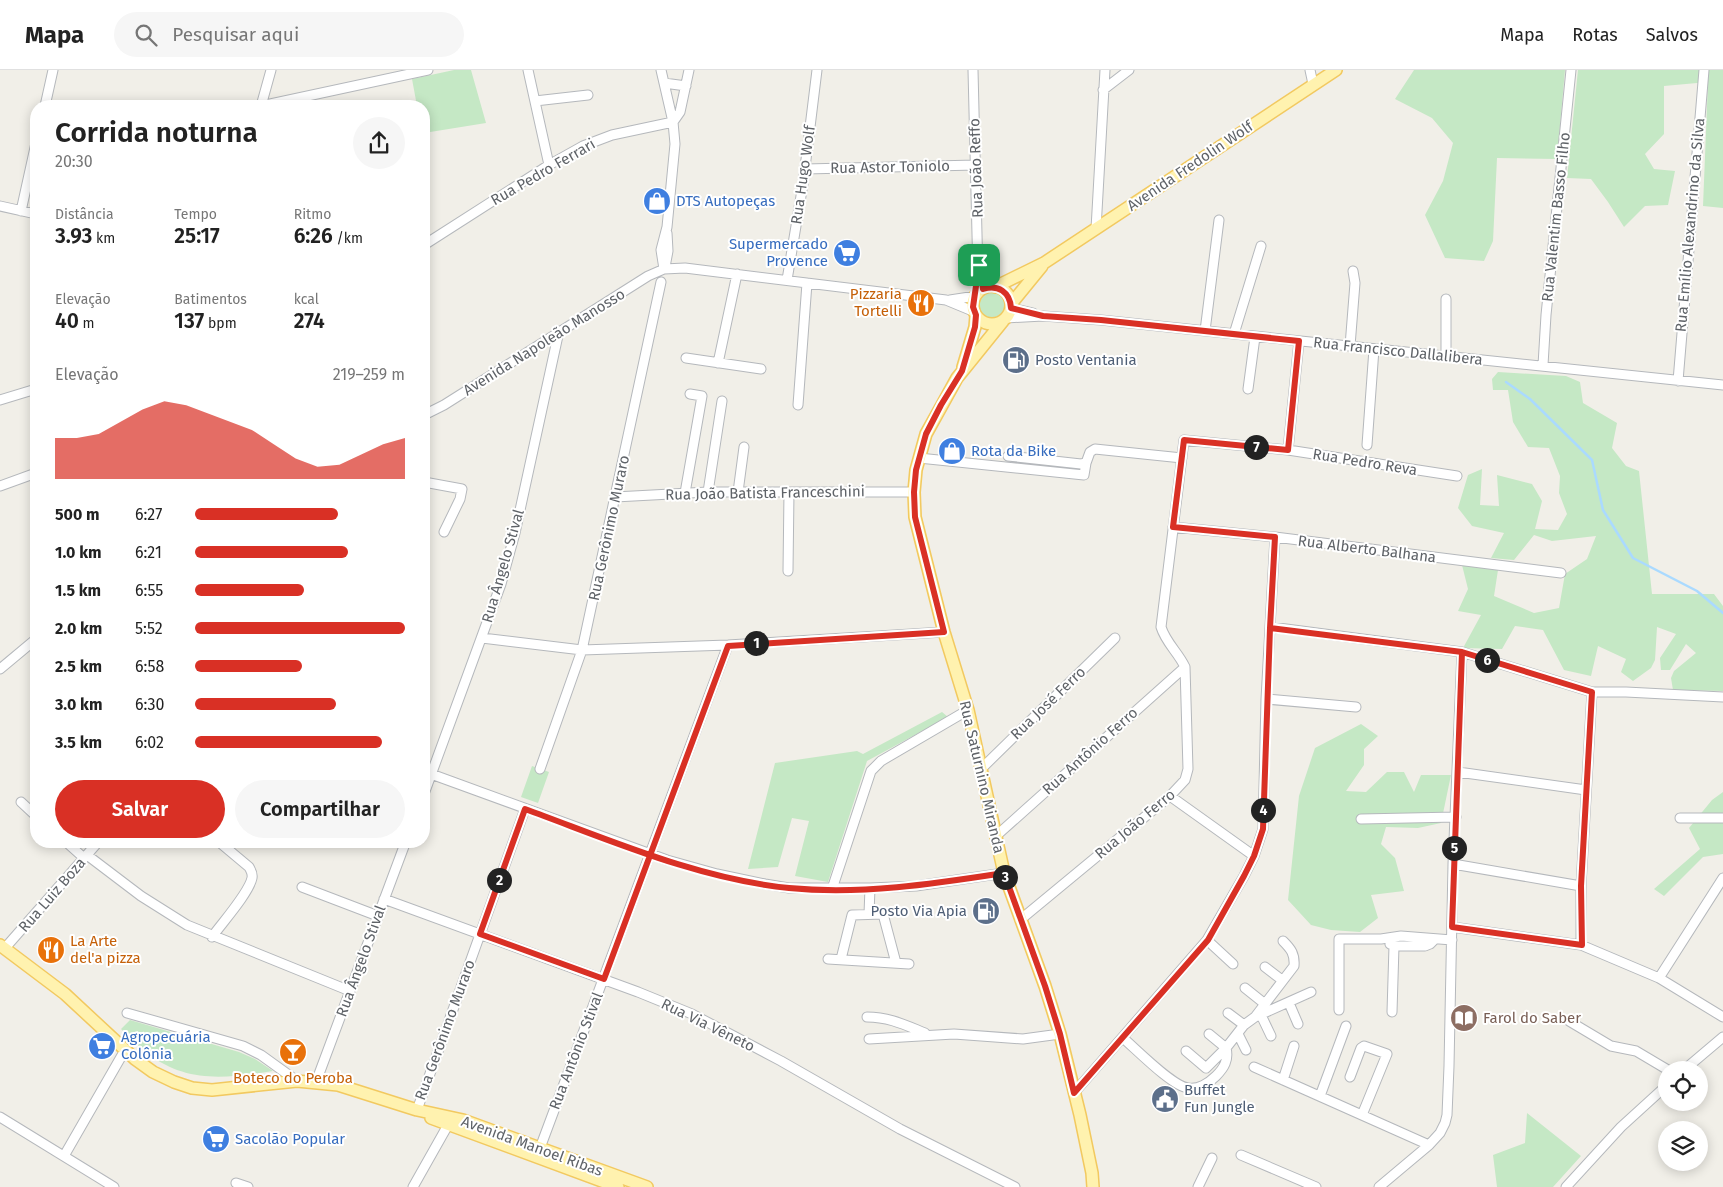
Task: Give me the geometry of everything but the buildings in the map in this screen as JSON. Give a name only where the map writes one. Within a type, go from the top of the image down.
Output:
[{"type":"main road","name":"Avenida Fredolin Wolf","points":[[995,287],[1044,263],[1336,70]]},
{"type":"main road","name":"Avenida Fredolin Wolf","points":[[1008,313],[1044,263]]},
{"type":"main road","points":[[995,287],[1006,293],[1008,313],[992,324],[986,323],[976,314],[973,307],[980,292],[995,287]]},
{"type":"main road","name":"Rua Saturnino Miranda","points":[[1008,313],[962,371],[926,434],[919,458],[914,492],[915,517],[944,632],[968,710],[1004,873],[1045,986],[1060,1034],[1092,1173],[1093,1187]]},
{"type":"main road","name":"Rua Saturnino Miranda","points":[[962,371],[975,327],[976,314]]},
{"type":"main road","name":"Avenida Manoel Ribas","points":[[3,946],[65,994],[125,1050],[153,1072],[174,1082],[192,1088],[224,1090],[297,1081],[351,1088],[417,1110],[463,1120],[647,1187]]},
{"type":"main road","name":"Avenida Manoel Ribas","points":[[417,1110],[448,1125],[618,1187]]},
{"type":"street","points":[[46,100],[53,70]]},
{"type":"street","points":[[263,100],[271,70]]},
{"type":"street","points":[[289,100],[428,70]]},
{"type":"street","points":[[528,70],[549,165]]},
{"type":"street","points":[[661,70],[673,122],[674,155],[667,227],[668,251],[664,269],[685,268],[946,300],[976,314]]},
{"type":"street","points":[[673,122],[680,112],[689,70]]},
{"type":"street","name":"Rua Hugo Wolf","points":[[788,280],[805,169],[817,70]]},
{"type":"street","name":"Rua João Reffo","points":[[973,70],[980,292]]},
{"type":"street","points":[[1096,229],[1105,70]]},
{"type":"street","points":[[1103,90],[1130,70]]},
{"type":"street","points":[[1310,70],[1313,84]]},
{"type":"street","name":"Rua Valentim Basso Filho","points":[[1543,365],[1546,315],[1571,70]]},
{"type":"street","name":"Rua Emílio Alexandrino da Silva","points":[[1678,380],[1704,70]]},
{"type":"street","points":[[664,83],[686,86]]},
{"type":"street","points":[[535,101],[588,95]]},
{"type":"street","name":"Rua Pedro Ferrari","points":[[430,241],[549,165],[596,140],[673,122]]},
{"type":"street","name":"Rua Astor Toniolo","points":[[805,169],[976,165]]},
{"type":"street","points":[[21,210],[30,169]]},
{"type":"street","points":[[0,206],[30,212]]},
{"type":"street","points":[[1205,331],[1219,220]]},
{"type":"street","points":[[1234,334],[1261,246]]},
{"type":"street","name":"Avenida Napoleão Manosso","points":[[430,412],[648,276],[664,269]]},
{"type":"street","points":[[1350,346],[1355,283],[1353,271]]},
{"type":"street","points":[[718,363],[737,274]]},
{"type":"street","name":"Rua Gerônimo Muraro","points":[[540,769],[582,650],[661,282]]},
{"type":"street","points":[[798,405],[807,283]]},
{"type":"street","points":[[946,300],[980,292]]},
{"type":"street","points":[[1446,299],[1446,356]]},
{"type":"street","name":"Rua Francisco Dallalibera","points":[[1008,313],[1543,365],[1723,385]]},
{"type":"street","name":"Rua Ângelo Stival","points":[[430,777],[501,584],[515,533],[559,331]]},
{"type":"street","points":[[1248,389],[1255,337]]},
{"type":"street","points":[[1288,450],[1299,341]]},
{"type":"street","points":[[1367,445],[1374,349]]},
{"type":"street","points":[[686,358],[761,369]]},
{"type":"street","points":[[0,400],[30,391]]},
{"type":"street","points":[[685,493],[702,396],[690,394]]},
{"type":"street","points":[[708,492],[722,401]]},
{"type":"street","name":"Rua Pedro Reva","points":[[1182,458],[1184,440],[1288,450],[1457,476]]},
{"type":"street","points":[[738,492],[744,447]]},
{"type":"street","points":[[919,458],[1084,475],[1090,452],[1095,449],[1182,458],[1161,628],[1165,638],[1180,655],[1185,667]]},
{"type":"street","points":[[1008,456],[1086,463]]},
{"type":"street","points":[[0,486],[30,475]]},
{"type":"street","points":[[430,483],[462,489],[460,499],[444,532]]},
{"type":"street","name":"Rua João Batista Franceschini","points":[[615,497],[708,492],[914,492]]},
{"type":"street","points":[[788,571],[789,492]]},
{"type":"street","name":"Rua Alberto Balhana","points":[[1173,527],[1275,537],[1561,573]]},
{"type":"street","points":[[1074,1093],[1208,940],[1254,856],[1263,829],[1266,699],[1275,537]]},
{"type":"street","points":[[1270,628],[1462,652],[1592,692],[1723,697]]},
{"type":"street","points":[[482,638],[582,650],[728,646],[944,632]]},
{"type":"street","name":"Rua José Ferro","points":[[981,769],[1115,638]]},
{"type":"street","points":[[0,669],[30,643]]},
{"type":"street","name":"Rua Antônio Stival","points":[[540,1148],[728,646]]},
{"type":"street","points":[[1379,1187],[1404,1168],[1429,1145],[1440,1133],[1447,1115],[1453,864],[1462,652]]},
{"type":"street","name":"Rua João Ferro","points":[[1020,920],[1170,796],[1185,780],[1188,769],[1185,667]]},
{"type":"street","name":"Rua Antônio Ferro","points":[[996,836],[1185,667]]},
{"type":"street","points":[[1582,945],[1581,886],[1592,692]]},
{"type":"street","points":[[1266,699],[1356,707]]},
{"type":"street","points":[[832,889],[871,771],[881,761],[968,710]]},
{"type":"street","points":[[1458,772],[1586,790]]},
{"type":"street","points":[[431,774],[651,855],[756,883],[790,888],[870,888],[916,886],[1004,873]]},
{"type":"street","points":[[1170,796],[1254,856]]},
{"type":"street","points":[[21,802],[30,810]]},
{"type":"street","name":"Rua Gerônimo Muraro","points":[[417,1110],[525,809]]},
{"type":"street","points":[[1361,818],[1456,817]]},
{"type":"street","points":[[1680,818],[1723,818]]},
{"type":"street","points":[[74,848],[157,908],[187,925],[212,937],[350,991]]},
{"type":"street","name":"Rua Luiz Boza","points":[[3,946],[93,848]]},
{"type":"street","points":[[212,937],[246,890],[252,876],[252,871],[249,867],[226,848]]},
{"type":"street","name":"Rua Ângelo Stival","points":[[316,1082],[403,848]]},
{"type":"street","points":[[1453,864],[1581,886]]},
{"type":"street","points":[[1659,978],[1723,878]]},
{"type":"street","points":[[302,887],[378,916]]},
{"type":"street","points":[[869,914],[870,888]]},
{"type":"street","name":"Rua Via Vêneto","points":[[384,899],[604,979],[692,1014],[781,1061],[900,1129],[1016,1187]]},
{"type":"street","points":[[841,959],[852,915],[883,914],[896,963]]},
{"type":"street","points":[[1452,927],[1582,945],[1659,978],[1723,1017]]},
{"type":"street","points":[[1338,1010],[1339,939],[1381,940],[1400,936],[1452,940]]},
{"type":"street","points":[[1381,940],[1394,946],[1425,946],[1435,939]]},
{"type":"street","points":[[1208,940],[1233,964]]},
{"type":"street","points":[[1258,1016],[1264,1004],[1294,966],[1295,958],[1291,948],[1283,941]]},
{"type":"street","points":[[1392,1012],[1394,946]]},
{"type":"street","points":[[828,959],[909,964]]},
{"type":"street","points":[[1265,967],[1282,980]]},
{"type":"street","points":[[1245,988],[1264,1004]]},
{"type":"street","points":[[1186,1051],[1206,1068],[1244,1026],[1258,1016],[1311,992]]},
{"type":"street","points":[[1288,1002],[1298,1024]]},
{"type":"street","points":[[127,1012],[243,1046],[261,1055],[297,1081]]},
{"type":"street","points":[[1228,1013],[1244,1026]]},
{"type":"street","points":[[1258,1016],[1271,1036]]},
{"type":"street","points":[[867,1017],[882,1017],[927,1034]]},
{"type":"street","points":[[1569,1021],[1611,1046],[1636,1051],[1658,1064]]},
{"type":"street","points":[[1320,1096],[1346,1026]]},
{"type":"street","points":[[869,1039],[927,1034],[954,1034],[1023,1039],[1060,1034]]},
{"type":"street","points":[[1123,1038],[1174,1082],[1187,1088],[1196,1088],[1211,1081],[1225,1067],[1226,1048],[1209,1034]]},
{"type":"street","points":[[1238,1034],[1246,1050]]},
{"type":"street","points":[[1695,1061],[1723,1037]]},
{"type":"street","points":[[1282,1080],[1294,1046]]},
{"type":"street","points":[[1350,1077],[1361,1048],[1364,1046],[1387,1054],[1362,1115]]},
{"type":"street","points":[[64,1156],[125,1050]]},
{"type":"street","points":[[1254,1067],[1429,1145]]},
{"type":"street","points":[[1566,1187],[1620,1127],[1658,1093]]},
{"type":"street","points":[[0,1116],[114,1187]]},
{"type":"street","points":[[413,1187],[448,1125]]},
{"type":"street","points":[[1241,1155],[1316,1187]]},
{"type":"street","points":[[1198,1187],[1212,1158]]},
{"type":"street","points":[[236,1182],[248,1187]]},
{"type":"green space","points":[[454,70],[471,70],[486,123],[430,132],[430,100],[416,100],[412,79]]},
{"type":"green space","points":[[1414,70],[1565,70],[1557,159],[1497,158],[1493,241],[1484,261],[1445,258],[1425,215],[1443,181],[1453,143],[1432,118],[1395,99]]},
{"type":"green space","points":[[1578,70],[1723,70],[1723,208],[1703,206],[1708,82],[1664,86],[1664,134],[1645,154],[1654,169],[1675,171],[1668,205],[1645,206],[1624,227],[1591,179],[1567,178]]},
{"type":"green space","points":[[992,291],[1003,295],[1007,306],[1003,317],[992,321],[981,317],[977,306],[981,295]]},
{"type":"green space","points":[[1498,372],[1566,376],[1580,382],[1583,403],[1617,423],[1612,448],[1626,466],[1639,471],[1652,594],[1714,594],[1723,606],[1723,691],[1673,690],[1671,678],[1674,671],[1696,653],[1686,644],[1670,670],[1661,670],[1660,658],[1676,634],[1657,627],[1655,660],[1651,668],[1633,681],[1621,672],[1626,659],[1598,646],[1591,676],[1564,670],[1543,630],[1515,626],[1502,649],[1463,648],[1481,615],[1458,611],[1468,589],[1461,561],[1498,570],[1494,596],[1534,613],[1559,608],[1565,574],[1587,559],[1596,536],[1552,541],[1534,535],[1514,560],[1491,558],[1504,533],[1472,526],[1458,508],[1468,475],[1482,469],[1480,505],[1499,506],[1497,475],[1532,484],[1542,501],[1535,529],[1558,530],[1567,514],[1559,493],[1560,476],[1549,448],[1528,447],[1513,422],[1508,390],[1493,390],[1492,379]]},
{"type":"green space","points":[[942,712],[948,717],[867,761],[828,882],[795,876],[809,821],[792,818],[778,867],[748,869],[775,763],[857,751],[863,754]]},
{"type":"green space","points":[[1361,724],[1378,736],[1364,749],[1364,765],[1346,791],[1366,792],[1387,772],[1404,772],[1414,792],[1421,775],[1451,775],[1441,823],[1418,828],[1386,827],[1381,844],[1395,858],[1404,891],[1371,895],[1378,918],[1360,932],[1331,930],[1311,925],[1288,900],[1299,796],[1315,748]]},
{"type":"green space","points":[[532,766],[549,772],[538,803],[521,797]]},
{"type":"green space","points":[[1723,792],[1723,854],[1703,857],[1664,896],[1654,889],[1700,849],[1689,828],[1712,800]]},
{"type":"green space","points":[[130,1020],[239,1052],[255,1059],[273,1071],[223,1077],[192,1074],[177,1070],[147,1053],[121,1029]]},
{"type":"green space","points":[[1527,1113],[1581,1156],[1553,1187],[1497,1187],[1493,1155],[1525,1143]]},
{"type":"waterway","points":[[1506,382],[1530,399],[1592,460],[1603,510],[1633,558],[1697,591],[1723,613]]},
{"type":"place","name":"DTS Autopeças","points":[[657,201]]},
{"type":"place","name":"Supermercado Provence","points":[[847,253]]},
{"type":"place","name":"Pizzaria Tortelli","points":[[921,303]]},
{"type":"place","name":"Posto Ventania","points":[[1016,360]]},
{"type":"place","name":"Rota da Bike","points":[[952,451]]},
{"type":"place","name":"Posto Via Apia","points":[[986,911]]},
{"type":"place","name":"La Arte del'a pizza","points":[[51,950]]},
{"type":"place","name":"Farol do Saber","points":[[1464,1018]]},
{"type":"place","name":"Agropecuária Colônia","points":[[102,1046]]},
{"type":"place","name":"Boteco do Peroba","points":[[293,1052]]},
{"type":"place","name":"Buffet Fun Jungle","points":[[1165,1099]]},
{"type":"place","name":"Sacolão Popular","points":[[216,1139]]},
{"type":"route","points":[[979,265],[973,307],[976,315],[975,327],[962,371],[926,434],[916,470],[914,492],[915,517],[944,632],[728,646],[651,855],[604,979],[480,934],[525,809],[651,855],[686,866],[740,880],[790,888],[832,889],[916,886],[1004,873],[1045,986],[1060,1034],[1074,1093],[1208,940],[1254,856],[1263,829],[1266,699],[1270,628],[1334,636],[1462,652],[1452,927],[1582,945],[1581,886],[1592,692],[1462,652],[1270,628],[1275,537],[1173,527],[1184,440],[1288,450],[1299,341],[1101,320],[1043,316],[1011,308],[1010,298],[1001,289],[995,287],[983,289],[979,265]]}]
